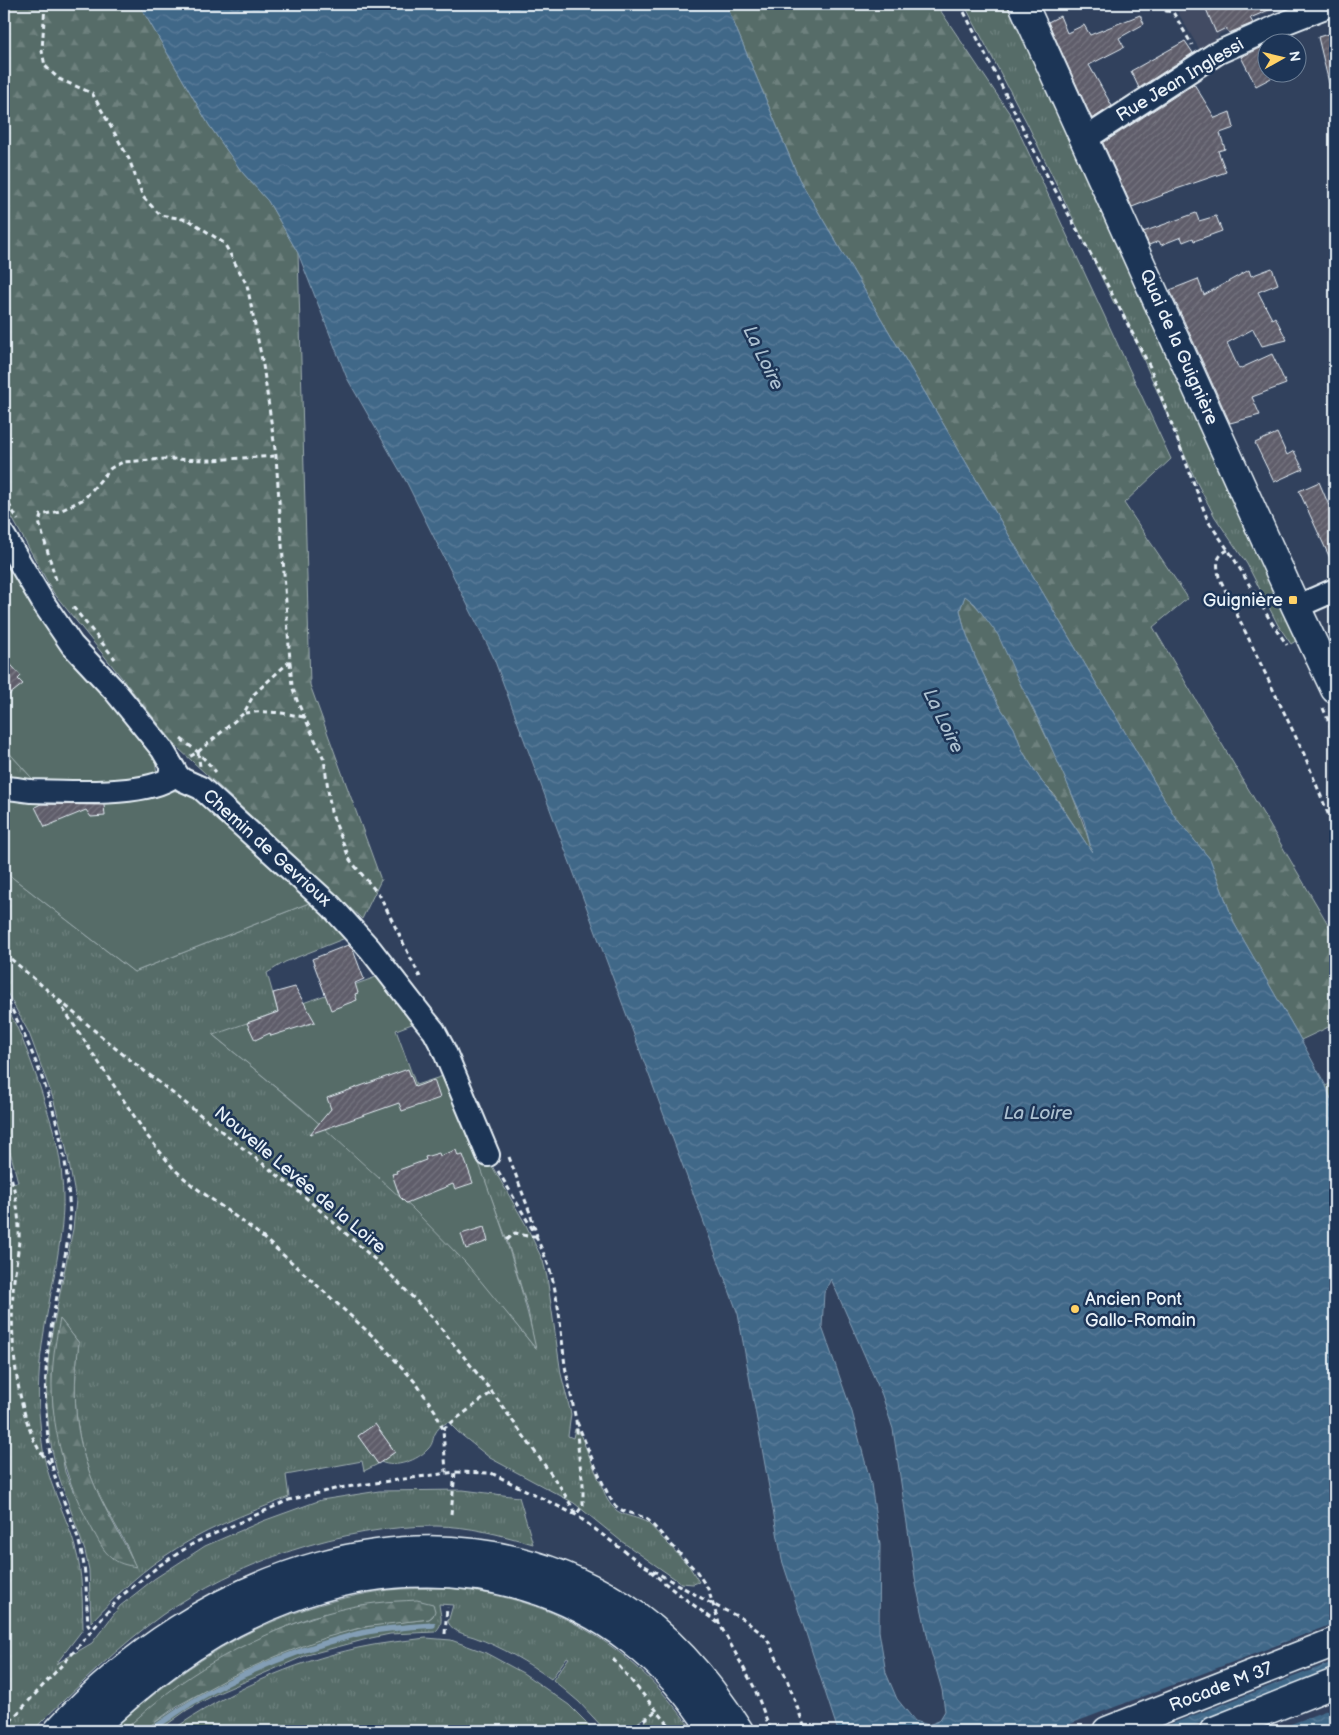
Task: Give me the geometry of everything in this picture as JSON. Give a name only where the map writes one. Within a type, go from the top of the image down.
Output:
[{"type":"main road","name":"Quai de la Guignière","points":[[1026,5],[1296,607],[1335,689]]},
{"type":"main road","points":[[58,1731],[90,1699],[146,1652],[191,1621],[239,1595],[290,1574],[342,1560],[388,1553],[452,1551],[523,1562],[582,1585],[622,1606],[678,1652],[723,1705],[739,1731]]},
{"type":"main road","points":[[90,1731],[134,1690],[163,1667],[223,1628],[256,1612],[290,1597],[342,1583],[394,1574],[432,1572],[468,1574],[503,1580],[561,1598],[582,1609],[641,1647],[686,1693],[713,1731]]},
{"type":"main road","name":"Rocade M 37","points":[[1108,1731],[1335,1642]]},
{"type":"main road","points":[[1214,1731],[1335,1684]]},
{"type":"street","name":"Rue Jean Inglessi","points":[[1085,139],[1218,53],[1282,24],[1333,4]]},
{"type":"street","name":"Chemin de Gevrioux","points":[[12,530],[44,604],[72,645],[115,691],[162,748],[172,767],[183,780],[201,788],[210,796],[313,889],[351,927],[434,1031],[444,1050],[488,1155]]},
{"type":"street","points":[[1296,607],[1335,590]]},
{"type":"street","points":[[4,788],[29,791],[113,792],[160,784],[169,779],[172,767]]},
{"type":"path","points":[[45,4],[42,50],[45,66],[59,79],[92,93],[129,159],[143,197],[154,209],[160,215],[189,220],[224,244],[247,285],[263,365],[276,456],[292,686],[324,759],[331,812],[350,860],[380,896],[422,983]]},
{"type":"path","points":[[960,4],[1044,170],[1099,269],[1150,367],[1208,521],[1285,643],[1292,649]]},
{"type":"path","points":[[1159,4],[1166,11],[1173,12],[1202,63]]},
{"type":"path","points":[[48,570],[55,584],[39,522],[41,516],[60,511],[84,499],[111,468],[123,462],[166,458],[211,460],[276,456]]},
{"type":"path","points":[[4,496],[12,530]]},
{"type":"path","points":[[1228,550],[1221,553],[1216,562],[1219,577],[1304,754],[1335,831]]},
{"type":"path","points":[[68,602],[117,661]]},
{"type":"path","points":[[172,767],[198,752],[244,713],[254,694],[290,662]]},
{"type":"path","points":[[244,713],[277,712],[304,717]]},
{"type":"path","points":[[176,734],[198,752]]},
{"type":"path","name":"Nouvelle Levée de la Loire","points":[[4,952],[115,1048],[304,1196],[381,1265],[432,1317],[492,1392],[561,1488],[576,1515]]},
{"type":"path","points":[[4,994],[28,1040],[46,1087],[60,1133],[67,1170],[70,1207],[69,1230],[45,1372],[49,1447],[52,1467],[80,1545],[85,1568],[88,1625],[92,1630]]},
{"type":"path","points":[[56,997],[148,1137],[174,1169],[192,1185],[254,1230],[296,1266],[377,1340],[416,1383],[435,1411],[443,1428],[446,1472]]},
{"type":"path","points":[[4,1153],[12,1177],[19,1227],[19,1253],[13,1290],[12,1331],[20,1396],[38,1449],[52,1467]]},
{"type":"path","points":[[488,1155],[523,1210],[536,1236],[554,1284],[565,1366],[576,1420],[583,1484],[583,1505],[576,1515]]},
{"type":"path","points":[[507,1240],[515,1233],[536,1236]]},
{"type":"path","points":[[443,1428],[492,1392]]},
{"type":"path","points":[[576,1420],[614,1505],[618,1509],[643,1516],[649,1521],[697,1572],[708,1589],[719,1623],[754,1687],[771,1731]]},
{"type":"path","points":[[4,1728],[120,1597],[160,1565],[194,1543],[289,1500],[339,1488],[446,1472],[491,1473],[576,1515],[719,1623]]},
{"type":"path","points":[[451,1514],[455,1472]]},
{"type":"path","points":[[643,1565],[712,1604],[743,1619],[766,1637],[786,1677],[806,1731]]},
{"type":"path","points":[[445,1634],[447,1607]]},
{"type":"path","points":[[613,1659],[674,1731]]},
{"type":"path","points":[[630,1731],[657,1710]]},
{"type":"shaded area","points":[[1173,4],[1288,4],[1220,34],[1204,57]]},
{"type":"green space","points":[[4,4],[139,4],[209,125],[242,172],[268,201],[298,253],[310,685],[381,880],[362,919],[178,748],[53,592],[4,503]]},
{"type":"green space","points":[[726,4],[936,4],[1012,117],[1171,459],[1124,503],[1188,598],[1153,627],[1335,936],[1335,1024],[1301,1040],[1235,925],[1210,859],[1175,817],[799,179]]},
{"type":"green space","points":[[964,4],[1012,4],[1297,640],[1291,644],[1278,625],[1247,564],[1215,517],[1196,481],[1122,310],[1114,303],[1027,123]]},
{"type":"green space","points":[[4,547],[154,750],[157,775],[150,779],[39,786],[4,747]]},
{"type":"green space","points":[[965,595],[979,609],[999,636],[1070,789],[1093,854],[1053,793],[1042,782],[1023,752],[1014,728],[998,704],[975,657],[964,627],[960,610]]},
{"type":"green space","points":[[4,747],[39,786],[4,777]]},
{"type":"green space","points":[[164,790],[187,792],[195,795],[314,901],[134,972],[4,871],[4,801]]},
{"type":"green space","points":[[4,871],[134,972],[314,901],[323,915],[348,937],[285,962],[267,973],[278,1012],[214,1036],[344,1145],[436,1231],[465,1262],[535,1348],[528,1310],[507,1240],[478,1162],[488,1159],[526,1225],[543,1261],[561,1374],[571,1414],[568,1436],[573,1438],[575,1429],[578,1429],[611,1505],[620,1513],[648,1523],[689,1566],[699,1582],[693,1584],[681,1583],[621,1541],[574,1503],[490,1458],[448,1422],[437,1431],[431,1445],[424,1453],[412,1460],[399,1464],[381,1462],[395,1452],[375,1424],[358,1436],[378,1464],[364,1471],[362,1461],[286,1475],[289,1497],[223,1524],[177,1548],[133,1580],[91,1622],[89,1570],[85,1551],[56,1468],[50,1440],[46,1399],[49,1347],[73,1229],[76,1200],[65,1142],[53,1098],[29,1033],[4,987]],"holes":[[[60,1319],[79,1343],[75,1384],[77,1422],[85,1461],[92,1480],[120,1532],[135,1567],[73,1491],[65,1472],[53,1406],[52,1375]]]},
{"type":"green space","points":[[379,976],[417,1022],[396,1030],[416,1085],[446,1075],[507,1244],[528,1314],[536,1349],[466,1263],[413,1209],[302,1108],[213,1035]]},
{"type":"green space","points":[[4,1002],[22,1039],[54,1131],[63,1188],[62,1225],[45,1326],[38,1390],[42,1442],[46,1465],[78,1557],[82,1588],[83,1629],[56,1664],[92,1643],[120,1606],[154,1579],[205,1546],[263,1521],[321,1500],[379,1491],[463,1490],[519,1497],[533,1544],[473,1529],[436,1526],[364,1532],[292,1550],[224,1578],[162,1615],[131,1639],[33,1731],[4,1731],[4,1166],[9,1183],[18,1182],[11,1155],[4,1139]]},
{"type":"green space","points":[[1335,1080],[1335,1110],[1326,1086]]},
{"type":"green space","points":[[60,1319],[79,1343],[75,1402],[80,1439],[85,1458],[103,1504],[136,1567],[117,1561],[103,1548],[84,1515],[66,1470],[55,1422],[52,1395],[53,1362]]},
{"type":"green space","points":[[442,1588],[481,1593],[518,1601],[553,1613],[585,1629],[615,1649],[643,1673],[669,1700],[693,1731],[633,1731],[648,1719],[646,1716],[627,1731],[606,1731],[579,1702],[553,1680],[569,1658],[567,1657],[551,1679],[504,1650],[456,1630],[448,1622],[453,1605],[439,1604],[441,1622],[435,1632],[390,1634],[307,1655],[216,1694],[187,1710],[158,1731],[143,1731],[220,1682],[275,1656],[332,1635],[361,1628],[429,1619],[433,1616],[350,1608],[311,1617],[276,1631],[224,1657],[183,1682],[123,1731],[111,1731],[174,1679],[206,1657],[273,1621],[348,1597],[389,1590]]},
{"type":"green space","points":[[417,1600],[433,1604],[435,1611],[433,1616],[429,1619],[363,1627],[324,1638],[228,1678],[177,1706],[143,1731],[123,1731],[182,1682],[225,1655],[249,1643],[326,1613],[380,1602]]},
{"type":"green space","points":[[426,1638],[451,1640],[484,1652],[523,1673],[569,1705],[595,1731],[171,1731],[215,1703],[284,1670],[358,1648]]},
{"type":"water","name":"La Loire","points":[[139,4],[726,4],[799,179],[1175,817],[1210,859],[1235,925],[1326,1086],[1335,1110],[1335,1731],[838,1731],[782,1560],[738,1314],[493,656],[407,483],[347,378],[298,253],[268,201],[242,172],[209,125]],"holes":[[[965,596],[975,604],[998,635],[1084,821],[1092,852],[1052,793],[1042,782],[1023,752],[1014,728],[998,704],[975,657],[964,627],[960,610]],[[831,1279],[882,1395],[893,1429],[916,1584],[930,1648],[942,1690],[945,1711],[939,1721],[928,1725],[915,1721],[897,1699],[886,1673],[879,1631],[880,1545],[871,1484],[852,1412],[822,1327],[824,1293]]]},
{"type":"pier","points":[[1335,1623],[1335,1661],[1153,1731],[1052,1731]]},
{"type":"pier","points":[[1335,1671],[1335,1707],[1273,1731],[1179,1731]]},
{"type":"building","points":[[1204,4],[1283,4],[1250,18],[1253,23],[1229,33],[1226,28],[1216,33]]},
{"type":"building","points":[[1140,15],[1144,24],[1119,38],[1124,47],[1089,65],[1112,106],[1092,119],[1048,22],[1060,16],[1067,33],[1084,25],[1090,35]]},
{"type":"building","points":[[1335,32],[1335,82],[1329,83],[1318,37]]},
{"type":"building","points":[[1185,41],[1193,53],[1139,88],[1131,71]]},
{"type":"building","points":[[1256,50],[1256,82],[1264,82],[1256,86],[1241,57]]},
{"type":"building","points":[[1194,84],[1215,118],[1230,112],[1234,128],[1220,133],[1225,149],[1218,151],[1226,172],[1162,194],[1132,207],[1103,143]]},
{"type":"building","points":[[1196,213],[1199,221],[1216,216],[1222,231],[1194,241],[1193,238],[1183,242],[1181,237],[1161,245],[1159,241],[1149,245],[1143,232]]},
{"type":"building","points":[[1272,268],[1278,284],[1258,292],[1272,319],[1275,317],[1287,340],[1262,346],[1253,329],[1227,343],[1239,369],[1272,354],[1286,384],[1252,397],[1260,415],[1230,423],[1170,290],[1198,279],[1204,295],[1249,270],[1251,276]]},
{"type":"building","points":[[1277,433],[1287,455],[1294,451],[1303,469],[1274,482],[1255,443]]},
{"type":"building","points":[[1319,482],[1330,508],[1335,506],[1335,569],[1299,491]]},
{"type":"building","points":[[4,657],[21,676],[18,679],[23,684],[4,699]]},
{"type":"building","points":[[41,804],[104,805],[105,816],[91,817],[86,810],[45,827],[35,807]]},
{"type":"building","points":[[348,945],[353,950],[364,979],[355,983],[358,993],[355,994],[357,1000],[331,1010],[312,959]]},
{"type":"building","points":[[295,987],[315,1022],[271,1036],[270,1033],[255,1040],[247,1023],[278,1012],[273,993]]},
{"type":"building","points":[[408,1069],[415,1087],[434,1080],[440,1098],[402,1111],[399,1103],[310,1134],[331,1109],[327,1098]]},
{"type":"building","points":[[456,1150],[458,1156],[463,1155],[473,1183],[455,1189],[453,1184],[406,1203],[400,1197],[392,1174],[426,1160],[425,1157],[439,1153],[440,1156]]},
{"type":"building","points":[[484,1227],[488,1241],[466,1249],[461,1234]]},
{"type":"building","points":[[375,1424],[395,1452],[378,1464],[358,1436]]},
{"type":"waterway","points":[[150,1731],[191,1703],[230,1681],[292,1654],[366,1632],[433,1625]]},
{"type":"place","name":"Guignière","points":[[1293,600]]},
{"type":"place","name":"Ancien Pont Gallo-Romain","points":[[1075,1309]]}]
